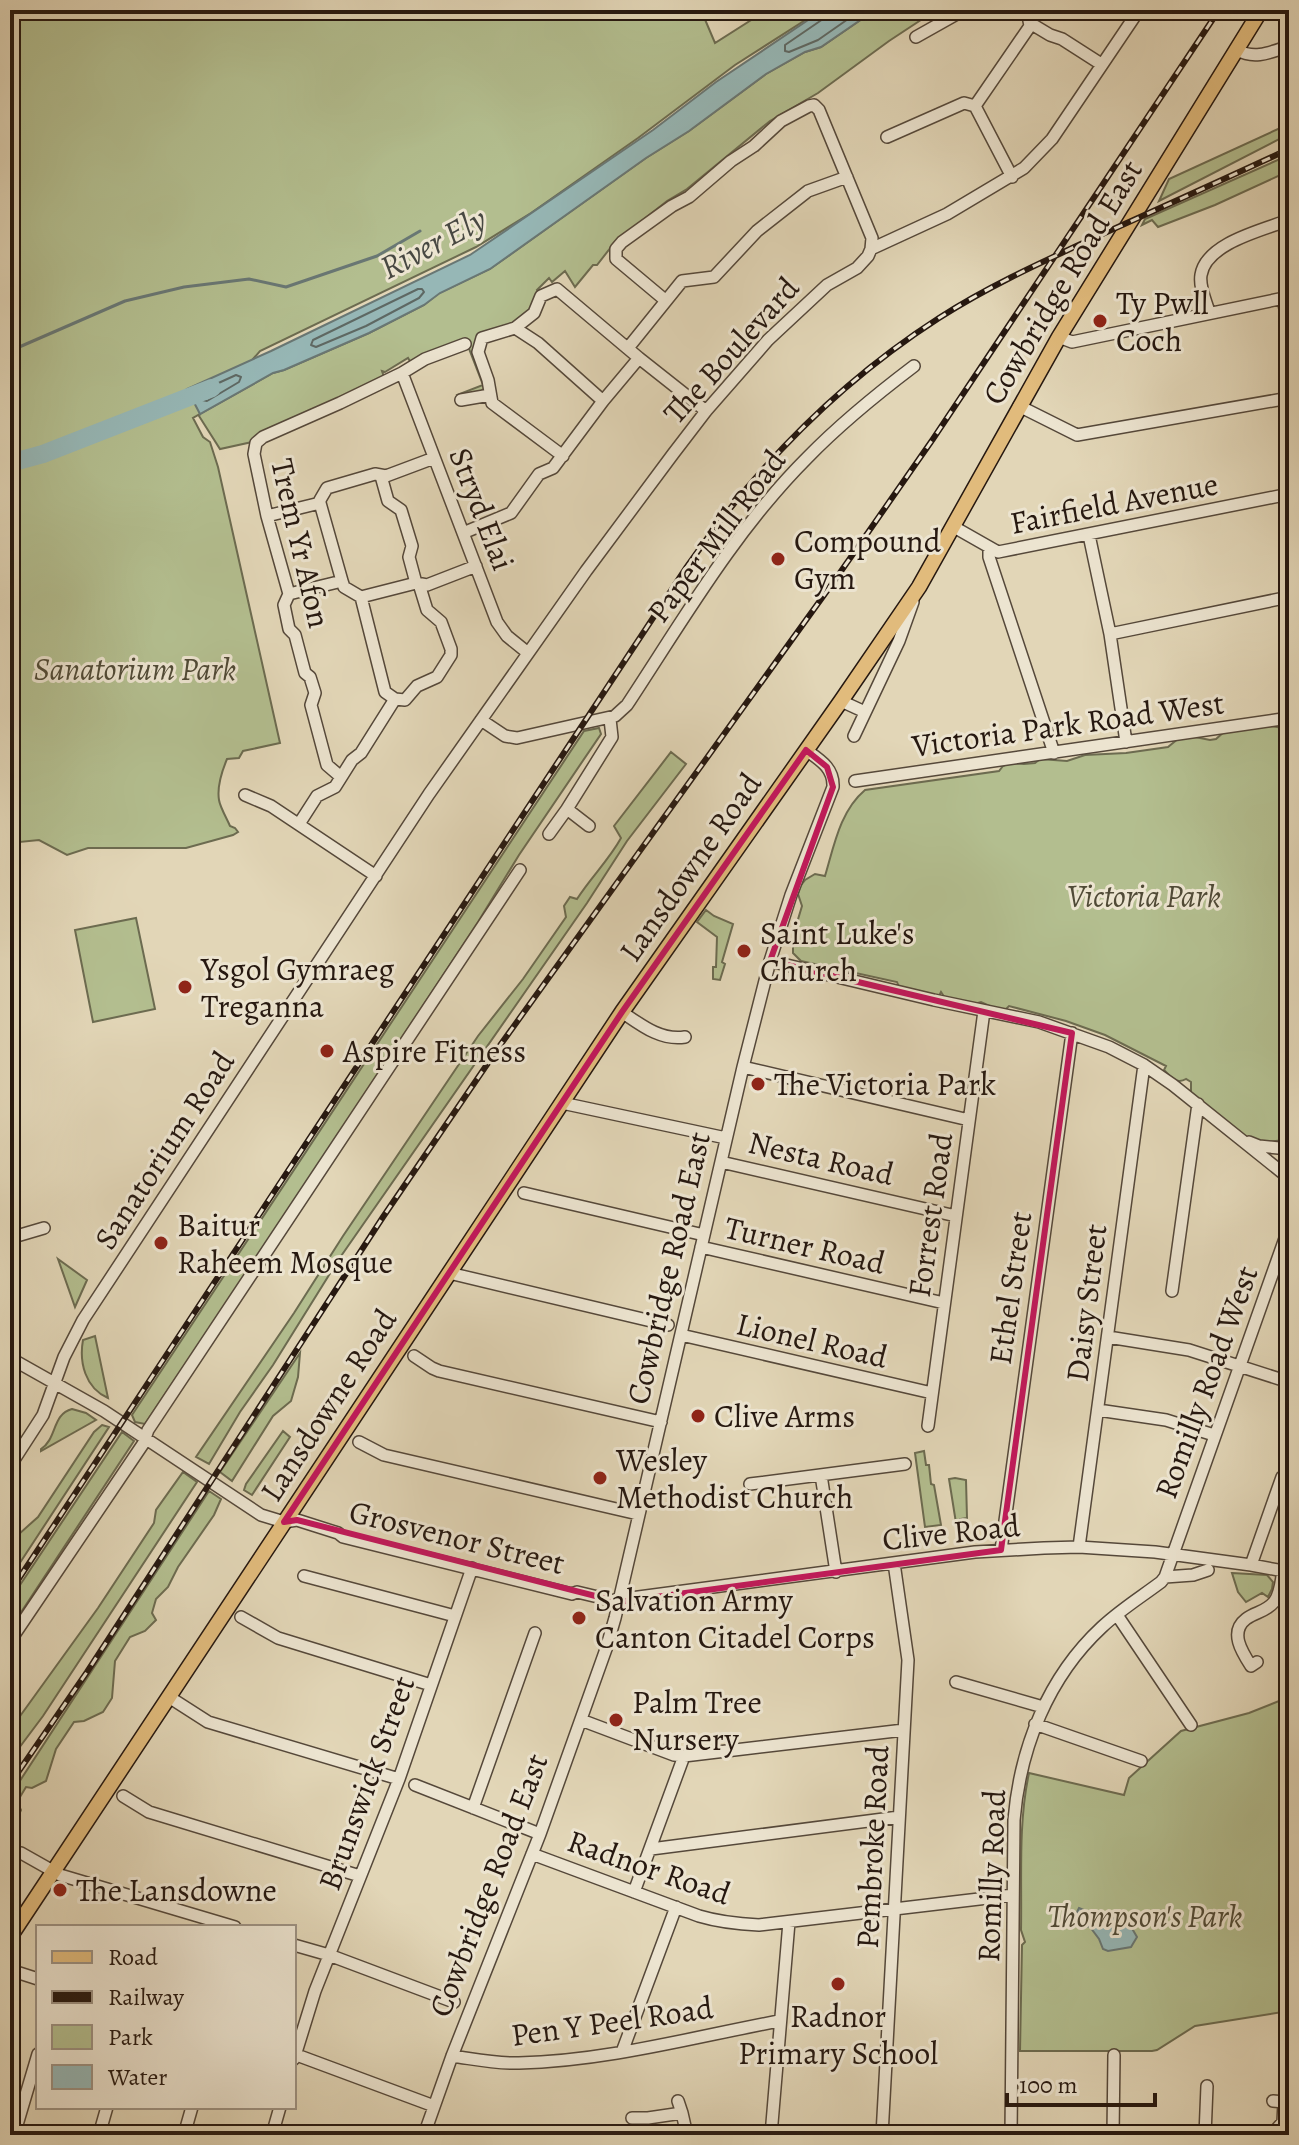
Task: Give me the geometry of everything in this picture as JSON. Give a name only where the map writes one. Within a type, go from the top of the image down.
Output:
[{"type":"main road","name":"Cowbridge Road East","points":[[806,750],[919,587],[1059,337],[1261,10]]},
{"type":"main road","name":"Lansdowne Road","points":[[10,1937],[622,1012],[806,750]]},
{"type":"street","points":[[916,37],[964,10]]},
{"type":"street","points":[[975,106],[1030,26],[1027,10]]},
{"type":"street","name":"The Boulevard","points":[[481,720],[586,571],[706,411],[768,340],[827,285],[857,268],[871,249],[947,214],[1024,168],[1052,139],[1139,10]]},
{"type":"street","points":[[1030,26],[1062,39],[1101,64]]},
{"type":"street","points":[[1237,50],[1258,55],[1289,46]]},
{"type":"street","points":[[887,137],[964,103],[975,106],[1012,177]]},
{"type":"street","points":[[665,300],[616,259],[616,249],[672,206],[689,197],[781,121],[809,106],[817,107],[872,238],[871,249]]},
{"type":"street","points":[[628,348],[684,279],[714,277],[757,231],[808,191],[847,177]]},
{"type":"street","points":[[1209,312],[1201,278],[1211,256],[1225,246],[1289,220]]},
{"type":"street","points":[[563,456],[492,403],[478,352],[479,342],[485,336],[515,328],[534,313],[541,296],[557,289],[706,411]]},
{"type":"street","points":[[1059,337],[1072,342],[1286,298],[1289,330]]},
{"type":"street","points":[[515,328],[538,343],[603,401]]},
{"type":"street","name":"Trem Yr Afon","points":[[341,777],[327,765],[313,718],[311,705],[315,693],[310,677],[305,673],[295,635],[289,629],[284,605],[289,594],[267,516],[254,454],[256,443],[425,359],[465,344]]},
{"type":"street","points":[[463,533],[507,515],[539,474],[553,468],[639,358]]},
{"type":"street","name":"Paper Mill Road","points":[[610,719],[627,705],[736,541],[761,510],[806,459],[855,413],[914,366]]},
{"type":"street","name":"Stryd Elai","points":[[402,373],[500,628],[528,653]]},
{"type":"street","points":[[461,400],[490,395]]},
{"type":"street","points":[[1019,406],[1077,435],[1289,398]]},
{"type":"street","points":[[434,458],[386,476],[375,474],[327,488],[320,503],[344,587],[361,597],[418,583],[427,585],[476,566]]},
{"type":"street","points":[[361,597],[385,692],[395,699],[405,700],[417,686],[437,677],[451,655],[451,649],[441,622],[427,610],[409,557],[412,546],[401,510],[388,501],[381,476]]},
{"type":"street","name":"Fairfield Avenue","points":[[954,527],[998,552],[1289,494]]},
{"type":"street","points":[[267,516],[320,503]]},
{"type":"street","points":[[1089,535],[1110,634],[1126,742]]},
{"type":"street","points":[[989,548],[989,557],[1054,753]]},
{"type":"street","points":[[289,594],[342,581]]},
{"type":"street","name":"Cowbridge Road East","points":[[854,736],[899,641],[919,587]]},
{"type":"street","points":[[1110,634],[1289,597]]},
{"type":"street","points":[[299,824],[317,796],[335,787],[395,699]]},
{"type":"street","points":[[841,701],[865,712]]},
{"type":"street","name":"Victoria Park Road West","points":[[855,781],[1289,718]]},
{"type":"street","points":[[481,720],[505,736],[517,738],[610,719],[612,737],[549,834]]},
{"type":"street","name":"Sanatorium Road","points":[[10,1466],[39,1423],[68,1346],[83,1320],[429,794],[481,720]]},
{"type":"street","name":"Cowbridge Road East","points":[[424,2135],[540,1834],[606,1649],[619,1602],[770,961],[804,858],[833,787],[831,772],[806,750]]},
{"type":"street","points":[[245,795],[262,801],[376,876]]},
{"type":"street","points":[[567,809],[589,826]]},
{"type":"street","points":[[10,1641],[383,1077],[505,903],[520,870]]},
{"type":"street","points":[[770,961],[1039,1022],[1109,1047],[1144,1065],[1289,1176]]},
{"type":"street","name":"Forrest Road","points":[[928,1426],[984,1011]]},
{"type":"street","points":[[622,1012],[654,1032],[685,1037]]},
{"type":"street","name":"Ethel Street","points":[[1001,1550],[1072,1033]]},
{"type":"street","name":"Daisy Street","points":[[1079,1547],[1144,1065]]},
{"type":"street","points":[[743,1067],[969,1120]]},
{"type":"street","points":[[383,1077],[394,1084]]},
{"type":"street","points":[[562,1103],[726,1138]]},
{"type":"street","points":[[1172,1291],[1198,1104]]},
{"type":"street","points":[[1225,1126],[1259,1146],[1289,1149]]},
{"type":"street","points":[[1289,1158],[1289,1176]]},
{"type":"street","name":"Nesta Road","points":[[721,1162],[956,1216]]},
{"type":"street","points":[[524,1193],[704,1235]]},
{"type":"street","name":"Romilly Road West","points":[[1171,1554],[1289,1227]]},
{"type":"street","points":[[10,1238],[44,1228]]},
{"type":"street","name":"Turner Road","points":[[701,1247],[944,1303]]},
{"type":"street","points":[[262,1261],[272,1269]]},
{"type":"street","points":[[449,1273],[668,1325]]},
{"type":"street","name":"Lionel Road","points":[[681,1335],[932,1393]]},
{"type":"street","points":[[1108,1337],[1189,1350],[1289,1382]]},
{"type":"street","points":[[414,1356],[439,1371],[661,1422]]},
{"type":"street","points":[[10,1358],[104,1411],[249,1508],[284,1522]]},
{"type":"street","points":[[1098,1410],[1166,1420],[1214,1435]]},
{"type":"street","points":[[359,1442],[384,1455],[638,1514]]},
{"type":"street","points":[[750,1484],[905,1464]]},
{"type":"street","points":[[821,1475],[836,1572]]},
{"type":"street","points":[[1251,1565],[1282,1477]]},
{"type":"street","name":"Grosvenor Street","points":[[284,1522],[297,1520],[343,1537],[572,1594],[577,1592],[619,1602]]},
{"type":"street","name":"Clive Road","points":[[619,1602],[1001,1550],[1079,1547],[1171,1554],[1286,1571]]},
{"type":"street","points":[[1171,1554],[1165,1577],[1193,1575],[1208,1570]]},
{"type":"street","name":"Pembroke Road","points":[[882,2135],[908,1651],[894,1563]]},
{"type":"street","name":"Brunswick Street","points":[[296,2050],[310,2004],[399,1779],[472,1568]]},
{"type":"street","points":[[1257,1662],[1251,1666],[1238,1645],[1241,1616],[1272,1605],[1286,1571]]},
{"type":"street","points":[[304,1576],[455,1616]]},
{"type":"street","name":"Romilly Road","points":[[1011,2135],[1016,1790],[1035,1724],[1065,1670],[1085,1644],[1165,1577]]},
{"type":"street","points":[[1117,1615],[1191,1725]]},
{"type":"street","points":[[241,1617],[278,1638],[431,1685]]},
{"type":"street","points":[[473,1808],[535,1633]]},
{"type":"street","points":[[956,1682],[1043,1707]]},
{"type":"street","points":[[169,1697],[208,1722],[399,1779]]},
{"type":"street","points":[[581,1720],[684,1756],[904,1730]]},
{"type":"street","points":[[1035,1724],[1141,1761]]},
{"type":"street","points":[[634,1892],[684,1756]]},
{"type":"street","points":[[415,1785],[540,1834]]},
{"type":"street","points":[[123,1796],[149,1812],[360,1876]]},
{"type":"street","points":[[651,1849],[899,1817]]},
{"type":"street","points":[[21,1853],[53,1873],[228,1925]]},
{"type":"street","name":"Radnor Road","points":[[532,1854],[718,1922],[737,1924],[789,1922],[1013,1895]]},
{"type":"street","points":[[622,2052],[676,1907]]},
{"type":"street","points":[[771,2135],[789,1922]]},
{"type":"street","points":[[296,1946],[454,2002]]},
{"type":"street","points":[[10,1970],[36,1978]]},
{"type":"street","name":"Pen Y Peel Road","points":[[452,2056],[520,2063],[622,2052],[779,2021]]},
{"type":"street","points":[[1113,2135],[1114,2055]]},
{"type":"street","points":[[296,2057],[434,2106]]},
{"type":"street","points":[[14,2135],[36,2061]]},
{"type":"street","points":[[1207,2086],[1205,2135],[1221,2135]]},
{"type":"street","points":[[1258,2135],[1275,2131],[1283,2122],[1284,2102],[1273,2101]]},
{"type":"street","points":[[632,2118],[648,2118],[680,2107],[687,2135]]},
{"type":"street","points":[[99,2135],[106,2109]]},
{"type":"street","points":[[184,2135],[191,2109]]},
{"type":"street","points":[[272,2135],[279,2109]]},
{"type":"highlighted area","points":[[806,750],[827,767],[833,787],[770,961],[1072,1033],[1001,1550],[619,1602],[297,1520],[284,1522],[622,1012]]},
{"type":"green space","name":"Sanatorium Park","points":[[10,10],[701,10],[715,43],[767,10],[821,10],[735,65],[638,138],[531,213],[476,247],[260,351],[221,396],[193,418],[203,437],[210,442],[218,467],[280,743],[243,751],[239,758],[227,759],[220,780],[219,800],[230,826],[238,832],[186,848],[88,848],[67,855],[39,840],[10,843]]},
{"type":"green space","points":[[875,10],[936,10],[818,93],[770,121],[687,189],[615,242],[575,287],[565,271],[552,282],[549,278],[537,290],[539,293],[529,310],[517,321],[482,333],[485,388],[462,405],[457,395],[483,385],[466,341],[411,363],[408,358],[382,371],[384,377],[252,442],[220,449],[200,414],[273,373],[369,333],[424,305],[439,293],[490,269],[766,74],[805,52],[821,47]]},
{"type":"green space","points":[[1289,124],[1289,134],[1159,201],[1169,179]]},
{"type":"green space","points":[[1289,155],[1289,171],[1158,227],[1152,220],[1142,225],[1145,219]]},
{"type":"green space","name":"Victoria Park","points":[[1271,726],[1289,729],[1289,1139],[1238,1143],[1224,1133],[1191,1094],[1191,1082],[1174,1079],[1164,1070],[1166,1066],[1105,1035],[1009,1006],[1003,1012],[981,1002],[971,1005],[945,998],[941,992],[939,996],[899,987],[897,982],[801,961],[793,953],[793,936],[802,906],[798,894],[800,886],[815,874],[825,876],[849,808],[865,790],[999,771],[1009,763],[1035,763],[1040,759],[1067,761],[1085,755],[1168,747],[1179,738],[1210,740],[1224,732]]},
{"type":"green space","points":[[599,728],[601,734],[295,1201],[145,1424],[135,1422],[132,1415],[584,731]]},
{"type":"green space","points":[[671,752],[686,764],[627,841],[339,1259],[209,1464],[196,1457],[478,1036],[566,917],[564,906],[570,897],[577,899],[616,846],[621,838],[614,826]]},
{"type":"green space","points":[[706,910],[733,924],[720,980],[713,979],[717,937],[697,922]]},
{"type":"green space","points":[[136,918],[155,1009],[93,1022],[75,930]]},
{"type":"green space","points":[[58,1259],[87,1280],[75,1307]]},
{"type":"green space","points":[[95,1336],[108,1398],[94,1388],[83,1365],[83,1340]]},
{"type":"green space","points":[[300,1353],[298,1377],[291,1401],[273,1416],[232,1481],[220,1472]]},
{"type":"green space","points":[[72,1409],[96,1420],[41,1451],[61,1416]]},
{"type":"green space","points":[[102,1425],[109,1427],[10,1578],[10,1553],[19,1534],[38,1517],[94,1432]]},
{"type":"green space","points":[[283,1431],[290,1437],[252,1495],[244,1490],[246,1484]]},
{"type":"green space","points":[[122,1432],[134,1441],[10,1629],[10,1600]]},
{"type":"green space","points":[[924,1451],[941,1525],[925,1527],[915,1453]]},
{"type":"green space","points":[[183,1472],[197,1482],[43,1716],[10,1760],[10,1730],[98,1608],[154,1523],[156,1510]]},
{"type":"green space","points":[[949,1479],[966,1480],[967,1518],[956,1523]]},
{"type":"green space","points":[[209,1491],[221,1499],[214,1515],[168,1587],[156,1599],[152,1613],[156,1620],[145,1631],[130,1637],[115,1661],[112,1698],[103,1712],[74,1722],[56,1749],[46,1781],[32,1788],[26,1787],[17,1802],[21,1810],[10,1829],[10,1796]]},
{"type":"green space","points":[[1232,1573],[1267,1575],[1273,1582],[1268,1597],[1262,1593],[1246,1602],[1238,1592]]},
{"type":"green space","name":"Thompson's Park","points":[[1289,1697],[1289,2011],[1195,2026],[1152,2051],[1020,2051],[1022,1945],[1025,1942],[1021,1930],[1021,1851],[1029,1773],[1124,1795],[1129,1778],[1181,1731],[1249,1713]]},
{"type":"water","points":[[823,10],[875,10],[821,47],[805,52],[766,74],[490,269],[369,333],[273,373],[200,414],[187,389],[470,255]]},
{"type":"water","points":[[1079,1908],[1091,1913],[1093,1918],[1097,1915],[1124,1920],[1137,1937],[1131,1947],[1103,1949],[1090,1927],[1077,1923]]},
{"type":"waterway","points":[[10,351],[125,301],[184,287],[249,279],[286,287],[377,256],[420,231]]},
{"type":"waterway","name":"River Ely","points":[[10,463],[43,454],[212,388]]},
{"type":"railway","points":[[10,1784],[87,1672],[383,1217],[501,1044],[933,439],[1219,10]]},
{"type":"railway","points":[[10,1592],[686,568],[769,463],[800,430],[866,371],[958,306],[1036,265],[1289,149]]},
{"type":"place","name":"Ty Pwll Coch","points":[[1100,321]]},
{"type":"place","name":"Compound Gym","points":[[778,559]]},
{"type":"place","name":"Saint Luke's Church","points":[[744,951]]},
{"type":"place","name":"Ysgol Gymraeg Treganna","points":[[185,987]]},
{"type":"place","name":"Aspire Fitness","points":[[327,1051]]},
{"type":"place","name":"The Victoria Park","points":[[758,1084]]},
{"type":"place","name":"Baitur Raheem Mosque","points":[[161,1243]]},
{"type":"place","name":"Clive Arms","points":[[698,1416]]},
{"type":"place","name":"Wesley Methodist Church","points":[[600,1478]]},
{"type":"place","name":"Salvation Army Canton Citadel Corps","points":[[579,1618]]},
{"type":"place","name":"Palm Tree Nursery","points":[[616,1720]]},
{"type":"place","name":"The Lansdowne","points":[[60,1890]]},
{"type":"place","name":"Radnor Primary School","points":[[838,1984]]}]
